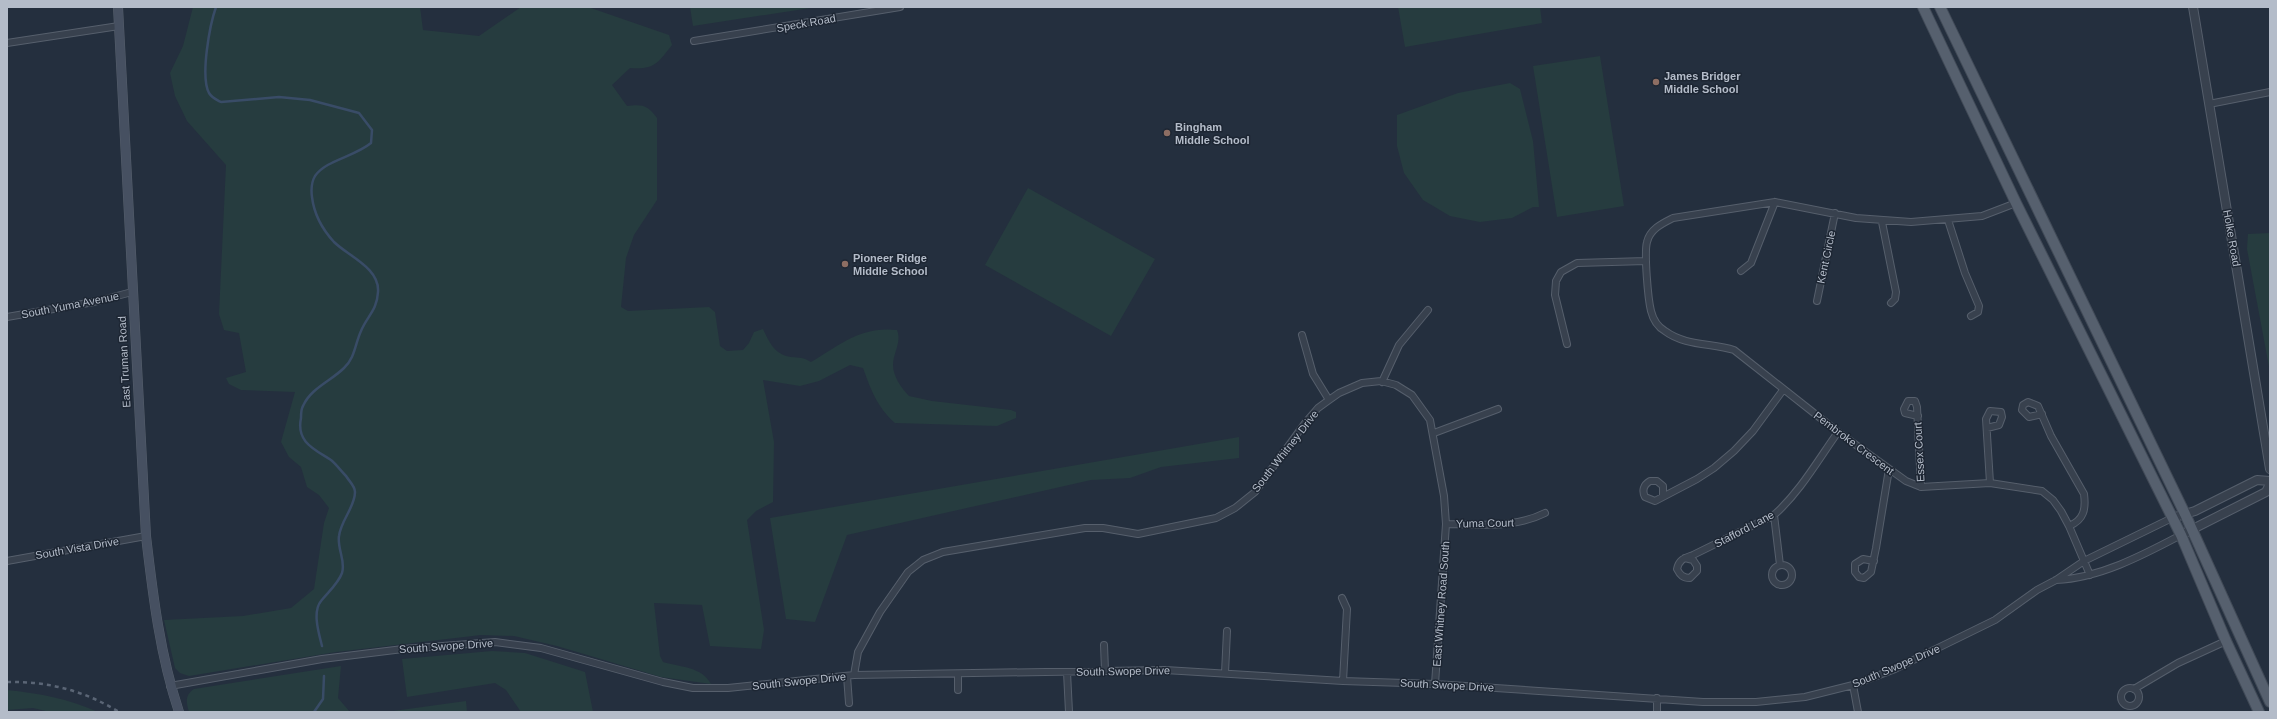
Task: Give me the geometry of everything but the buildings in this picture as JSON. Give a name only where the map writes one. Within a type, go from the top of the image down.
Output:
[{"type":"main road","name":"East Truman Road","points":[[118,7],[146,536],[156,623],[170,686],[179,712]]},
{"type":"main road","points":[[1923,7],[2016,203],[2181,535],[2226,641],[2259,712]]},
{"type":"main road","points":[[1940,7],[2185,514],[2270,702]]},
{"type":"street","name":"Speck Road","points":[[694,40],[735,35],[900,7]]},
{"type":"street","name":"Holke Road","points":[[2193,7],[2270,469]]},
{"type":"street","points":[[7,43],[119,26]]},
{"type":"street","points":[[2209,104],[2270,92]]},
{"type":"street","points":[[1742,271],[1751,263],[1775,202]]},
{"type":"street","name":"Pembroke Crescent","points":[[2016,203],[1982,216],[1948,220],[1882,222],[1775,202],[1673,218],[1661,224],[1651,234],[1647,242],[1646,261],[1651,310],[1655,320],[1663,330],[1687,342],[1719,345],[1734,350],[1838,432],[1906,481],[1921,487],[1990,483],[2042,491],[2053,500],[2070,526],[2090,575]]},
{"type":"street","name":"Kent Circle","points":[[1817,301],[1835,213]]},
{"type":"street","points":[[1948,220],[1965,272],[1979,306],[1978,312],[1971,316]]},
{"type":"street","points":[[1882,222],[1896,292],[1895,300],[1891,303]]},
{"type":"street","points":[[1567,344],[1555,295],[1556,281],[1561,272],[1577,263],[1646,261]]},
{"type":"street","name":"South Yuma Avenue","points":[[7,317],[87,303],[132,292]]},
{"type":"street","points":[[1382,382],[1399,345],[1428,310]]},
{"type":"street","points":[[1302,335],[1313,374],[1329,400]]},
{"type":"street","name":"South Whitney Drive","points":[[854,675],[858,652],[880,612],[908,572],[924,560],[943,552],[1085,528],[1103,528],[1138,534],[1216,518],[1235,508],[1255,492],[1305,422],[1318,408],[1339,392],[1362,383],[1382,382],[1396,385],[1412,395],[1424,410],[1434,433],[1446,524]]},
{"type":"street","points":[[1663,495],[1697,479],[1714,468],[1734,451],[1753,432],[1784,390]]},
{"type":"street","points":[[1434,433],[1498,409]]},
{"type":"street","points":[[2042,414],[2051,436],[2084,494],[2086,505],[2082,516],[2076,523],[2070,526]]},
{"type":"street","name":"Essex Court","points":[[1918,416],[1921,487]]},
{"type":"street","points":[[1987,428],[1990,483]]},
{"type":"street","name":"Stafford Lane","points":[[1685,558],[1774,515],[1784,506],[1805,480],[1838,432]]},
{"type":"street","points":[[1874,560],[1889,469]]},
{"type":"street","points":[[2172,518],[2185,514],[2258,480],[2270,480]]},
{"type":"street","points":[[2181,535],[2266,492],[2270,484]]},
{"type":"street","name":"Yuma Court","points":[[1446,524],[1510,525],[1530,520],[1545,513]]},
{"type":"street","points":[[1774,515],[1780,565]]},
{"type":"street","name":"South Swope Drive","points":[[170,686],[322,659],[403,649],[495,642],[541,648],[663,682],[693,688],[728,688],[854,675],[1166,670],[1343,681],[1435,684],[1703,702],[1756,702],[1805,697],[1852,685],[1895,669],[1989,623],[2084,560],[2172,518]]},
{"type":"street","name":"East Whitney Road South","points":[[1435,684],[1446,524]]},
{"type":"street","name":"South Swope Drive","points":[[2056,580],[2090,575],[2132,559],[2181,535]]},
{"type":"street","name":"South Vista Drive","points":[[7,561],[146,536]]},
{"type":"street","points":[[1342,598],[1346,609],[1343,681]]},
{"type":"street","points":[[1225,673],[1227,631]]},
{"type":"street","points":[[2134,689],[2178,663],[2226,641]]},
{"type":"street","points":[[1104,645],[1105,670]]},
{"type":"street","points":[[1067,672],[1069,712]]},
{"type":"street","points":[[958,674],[958,690]]},
{"type":"street","points":[[847,676],[849,703]]},
{"type":"street","points":[[1852,685],[1858,712]]},
{"type":"street","points":[[1657,698],[1657,712]]},
{"type":"green space","points":[[193,7],[420,7],[423,30],[479,36],[521,7],[588,7],[669,35],[672,45],[659,61],[645,68],[630,68],[612,85],[627,106],[644,106],[651,110],[657,118],[657,200],[634,235],[626,258],[621,307],[628,311],[709,307],[715,312],[720,346],[727,351],[743,350],[749,343],[754,332],[763,329],[770,343],[781,354],[785,356],[804,358],[811,362],[841,343],[861,334],[872,331],[897,330],[898,343],[893,361],[893,369],[898,382],[909,396],[932,401],[1011,410],[1016,412],[1016,418],[997,426],[895,423],[879,404],[863,368],[850,365],[819,381],[800,386],[763,380],[774,442],[773,502],[756,511],[747,520],[764,630],[761,649],[710,646],[702,605],[654,603],[660,656],[663,662],[697,671],[707,678],[711,684],[661,677],[557,646],[514,636],[481,635],[336,652],[189,676],[180,673],[175,668],[164,620],[243,616],[291,608],[314,589],[324,523],[329,508],[319,495],[307,487],[301,467],[289,457],[281,442],[295,392],[241,390],[229,384],[226,378],[246,372],[239,333],[224,330],[219,314],[226,165],[187,121],[175,96],[170,73],[183,46]]},
{"type":"green space","points":[[690,7],[817,7],[693,26]]},
{"type":"green space","points":[[1398,7],[1540,7],[1542,23],[1405,47]]},
{"type":"green space","points":[[1600,56],[1624,206],[1557,217],[1533,66]]},
{"type":"green space","points":[[1510,83],[1520,89],[1533,141],[1539,207],[1533,207],[1512,218],[1480,222],[1450,216],[1423,200],[1404,173],[1397,146],[1397,115],[1458,93]]},
{"type":"green space","points":[[1028,188],[1155,259],[1111,336],[985,265]]},
{"type":"green space","points":[[2270,233],[2270,372],[2247,249],[2248,234]]},
{"type":"green space","points":[[1239,437],[1239,458],[1161,467],[1130,478],[1091,480],[847,535],[815,622],[786,619],[770,518]]},
{"type":"green space","points":[[492,651],[525,653],[585,672],[593,712],[521,712],[506,690],[495,683],[407,697],[402,659]]},
{"type":"green space","points":[[341,666],[338,698],[350,712],[189,712],[187,705],[188,696],[194,689]]},
{"type":"green space","points":[[7,690],[53,697],[87,707],[98,712],[50,712],[33,708],[7,710]]},
{"type":"green space","points":[[466,701],[467,712],[386,712]]},
{"type":"waterway","points":[[216,7],[209,37],[205,75],[206,85],[209,93],[213,97],[221,102],[279,97],[310,100],[359,113],[372,130],[371,143],[357,152],[326,166],[315,176],[311,192],[317,216],[326,232],[334,242],[369,269],[374,276],[378,292],[374,309],[363,326],[348,364],[339,373],[316,389],[301,410],[300,426],[304,439],[313,448],[335,463],[352,484],[355,492],[353,503],[342,524],[339,536],[339,546],[343,564],[342,573],[318,606],[317,623],[322,646]]},
{"type":"waterway","points":[[314,712],[323,699],[324,676]]},
{"type":"railway","points":[[7,682],[37,683],[66,689],[93,698],[119,712]]},
{"type":"place","name":"James Bridger Middle School","points":[[1656,82]]},
{"type":"place","name":"Bingham Middle School","points":[[1167,133]]},
{"type":"place","name":"Pioneer Ridge Middle School","points":[[845,264]]}]
